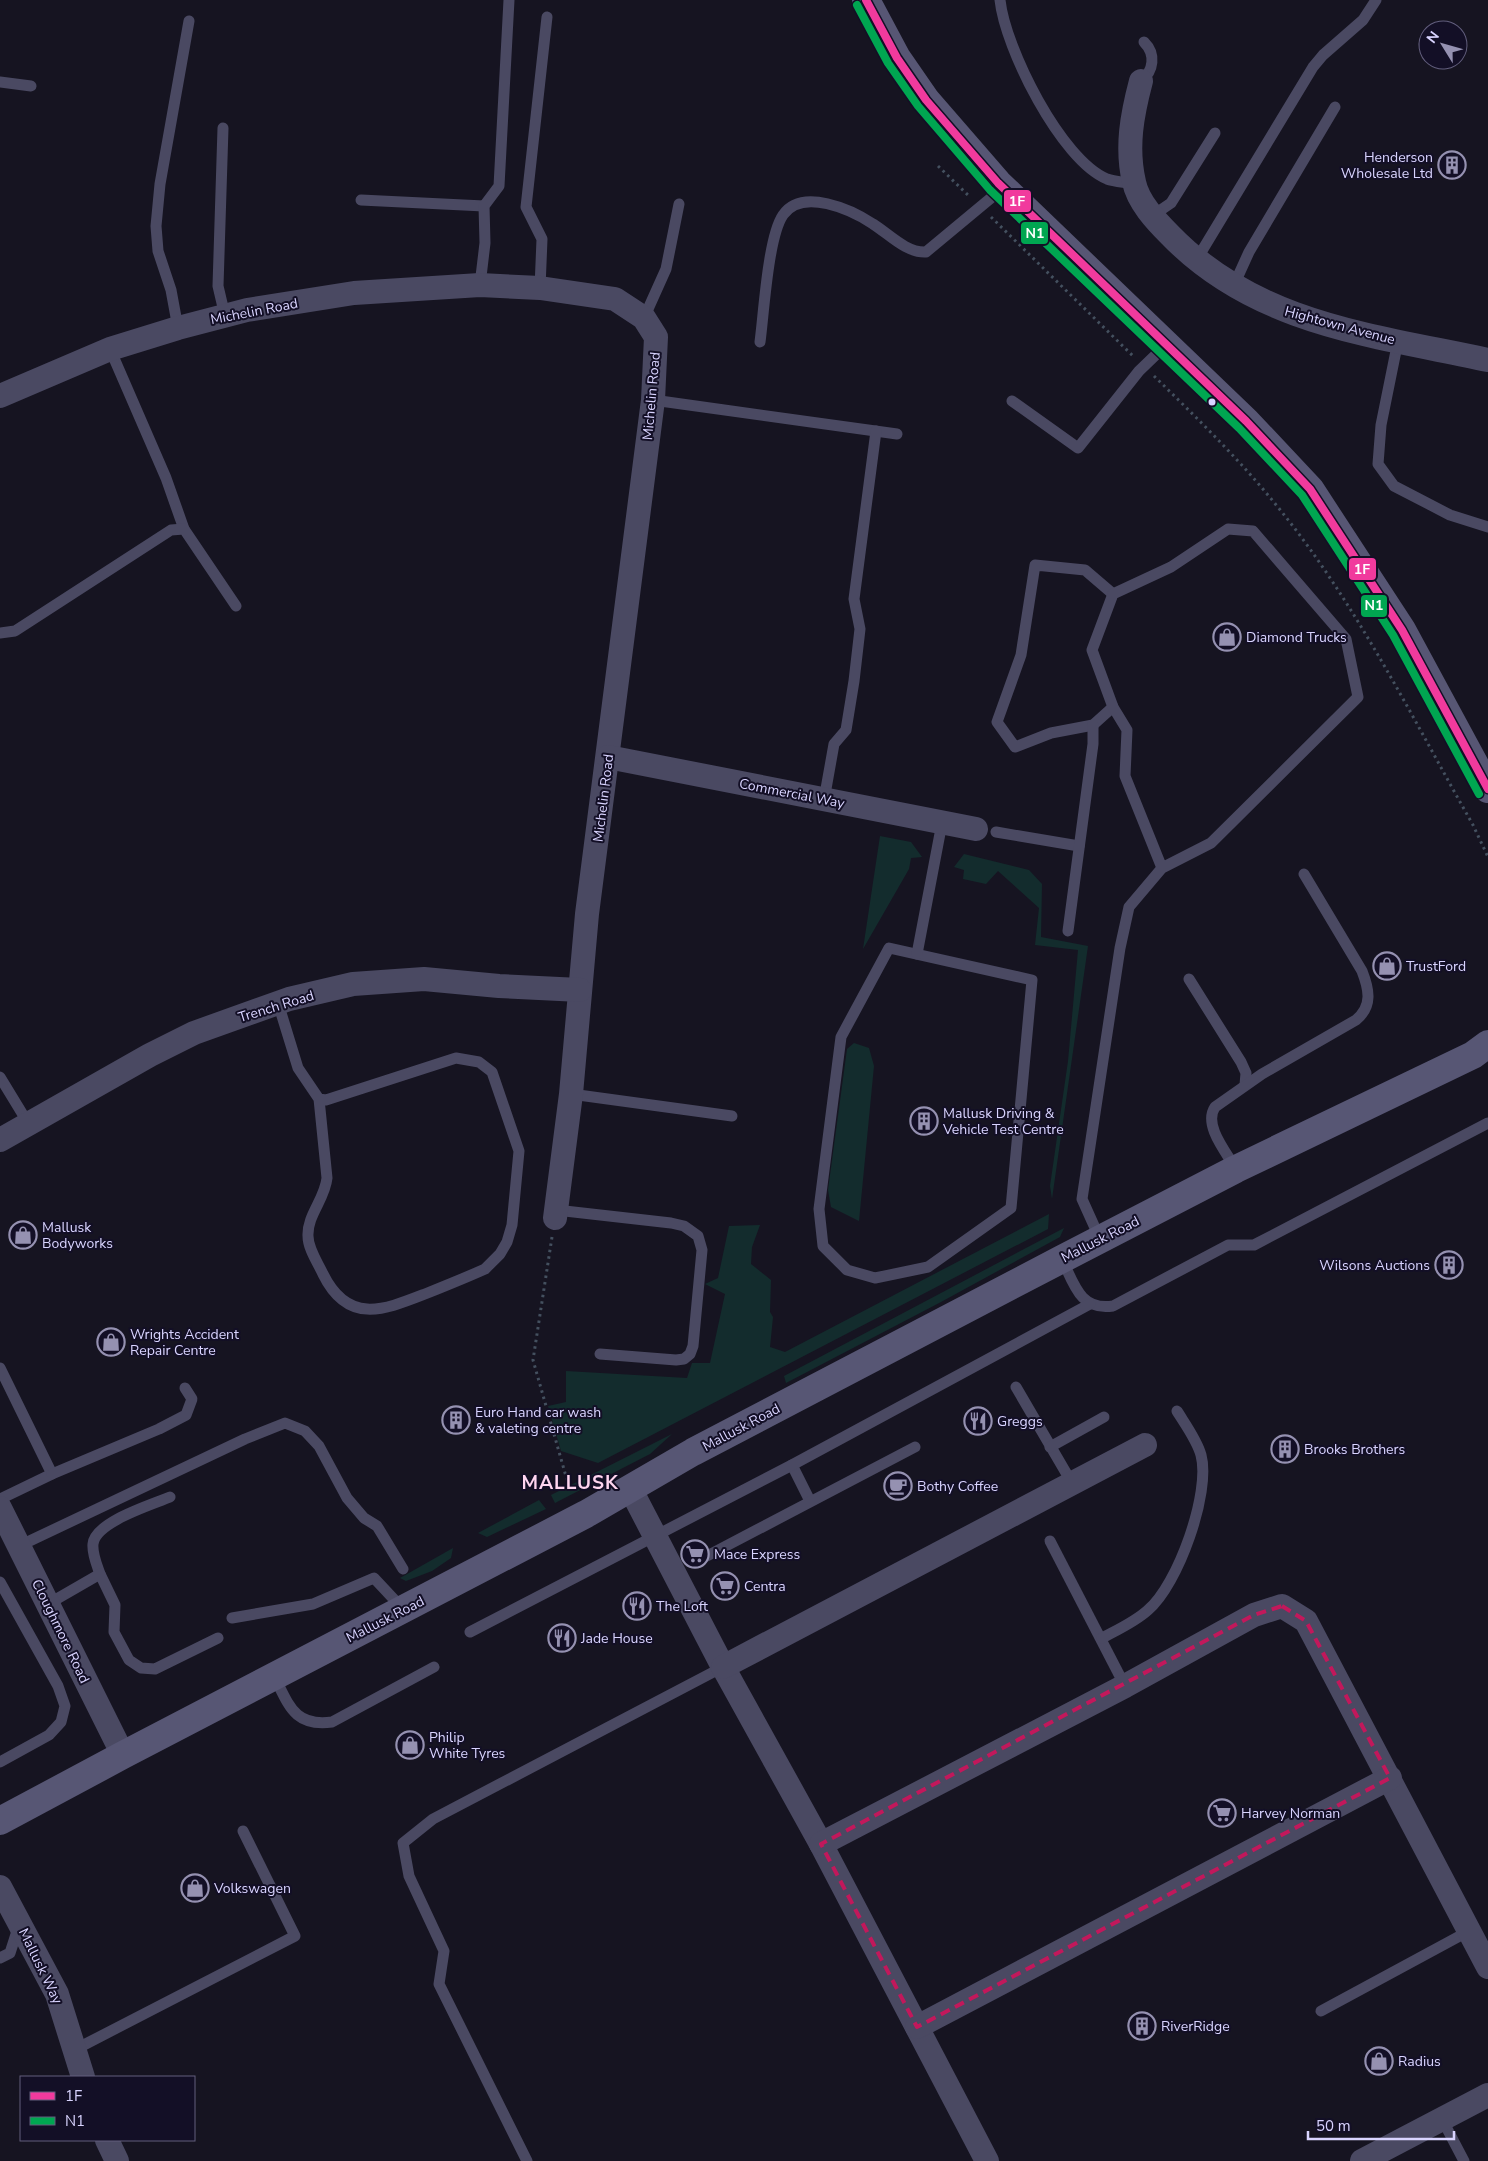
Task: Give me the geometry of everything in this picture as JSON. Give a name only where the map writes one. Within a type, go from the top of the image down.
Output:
[{"type":"main road","points":[[866,0],[898,58],[926,100],[959,140],[1003,188],[1246,420],[1310,489],[1402,630],[1488,789]]},
{"type":"main road","name":"Mallusk Road","points":[[0,1821],[586,1514],[693,1452],[1100,1239],[1236,1169],[1484,1047]]},
{"type":"street","name":"Hightown Avenue","points":[[1141,81],[1129,141],[1134,184],[1152,216],[1197,260],[1234,285],[1280,310],[1398,341],[1488,360]]},
{"type":"street","name":"Michelin Road","points":[[0,396],[110,349],[178,328],[225,316],[354,293],[480,285],[540,288],[615,299],[644,318],[656,337],[653,400],[587,914],[571,1094],[555,1214]]},
{"type":"street","name":"Commercial Way","points":[[608,757],[986,831]]},
{"type":"street","name":"Trench Road","points":[[0,1140],[150,1055],[194,1033],[278,1003],[353,984],[424,979],[499,986],[580,990]]},
{"type":"street","points":[[722,1667],[1145,1445]]},
{"type":"street","points":[[630,1488],[722,1667],[821,1844],[987,2161]]},
{"type":"street","name":"Cloughmore Road","points":[[1,1510],[123,1755]]},
{"type":"street","points":[[821,1844],[1125,1686],[1254,1615],[1282,1606],[1306,1621],[1481,1946]]},
{"type":"street","points":[[917,2027],[1390,1778]]},
{"type":"street","name":"Mallusk Way","points":[[0,1887],[57,1994],[83,2076]]},
{"type":"street","points":[[1362,2161],[1488,2095]]},
{"type":"street","points":[[107,2141],[117,2161]]},
{"type":"lane","points":[[480,285],[485,243],[484,206],[499,186],[509,0]]},
{"type":"lane","points":[[1000,0],[1002,14],[1030,86],[1050,122],[1074,155],[1107,179],[1134,184]]},
{"type":"lane","points":[[1197,260],[1313,66],[1363,20],[1376,0]]},
{"type":"lane","points":[[540,288],[542,238],[526,207],[547,17]]},
{"type":"lane","points":[[178,328],[171,290],[158,251],[156,226],[160,184],[189,21]]},
{"type":"lane","points":[[1141,81],[1148,76],[1153,66],[1146,44]]},
{"type":"lane","points":[[0,82],[31,86]]},
{"type":"lane","points":[[1234,285],[1249,252],[1335,107]]},
{"type":"lane","points":[[223,128],[218,286],[225,316]]},
{"type":"lane","points":[[1152,216],[1171,203],[1215,133]]},
{"type":"lane","points":[[760,342],[774,236],[783,215],[792,206],[804,202],[836,205],[864,218],[916,252],[926,252],[1003,188]]},
{"type":"lane","points":[[361,200],[484,206]]},
{"type":"lane","points":[[644,318],[666,269],[679,204]]},
{"type":"lane","points":[[1398,341],[1381,425],[1378,464],[1394,486],[1450,515],[1488,527]]},
{"type":"lane","points":[[1012,401],[1078,448],[1144,367],[1167,344]]},
{"type":"lane","points":[[110,349],[166,478],[184,528],[236,606]]},
{"type":"lane","points":[[653,400],[897,434]]},
{"type":"lane","points":[[824,800],[834,744],[846,730],[854,681],[860,629],[854,599],[876,431]]},
{"type":"lane","points":[[0,632],[15,631],[171,530],[184,528]]},
{"type":"lane","points":[[1100,1239],[1082,1199],[1120,948],[1129,907],[1162,868],[1211,843],[1358,697],[1346,639],[1253,531],[1228,529],[1171,568],[1113,594],[1092,650],[1113,706],[1127,730],[1125,776],[1162,868]]},
{"type":"lane","points":[[1113,594],[1085,570],[1035,565],[1021,655],[997,722],[1015,747],[1051,733],[1093,724],[1113,706]]},
{"type":"lane","points":[[1068,931],[1093,744],[1093,724]]},
{"type":"lane","points":[[918,954],[942,823]]},
{"type":"lane","points":[[986,831],[1079,846]]},
{"type":"lane","points":[[1236,1169],[1215,1133],[1212,1112],[1224,1098],[1356,1020],[1363,1015],[1367,1006],[1368,986],[1362,971],[1304,874]]},
{"type":"lane","points":[[889,948],[918,954],[1032,980],[1011,1208],[928,1267],[875,1278],[847,1270],[823,1246],[819,1209],[841,1037],[889,948]]},
{"type":"lane","points":[[1190,980],[1241,1062],[1246,1073],[1245,1085]]},
{"type":"lane","points":[[278,1003],[298,1068],[319,1099],[327,1178],[326,1191],[311,1221],[308,1242],[327,1282],[335,1292],[357,1308],[369,1310],[388,1309],[485,1269],[493,1263],[507,1242],[512,1224],[519,1151],[492,1072],[480,1062],[456,1058],[326,1100],[319,1099]]},
{"type":"lane","points":[[0,1077],[28,1123]]},
{"type":"lane","points":[[571,1094],[732,1116]]},
{"type":"lane","points":[[1062,1259],[1079,1294],[1090,1304],[1100,1308],[1113,1306],[1228,1245],[1254,1245],[1488,1124]]},
{"type":"lane","points":[[555,1214],[671,1223],[684,1226],[698,1236],[702,1250],[696,1330],[690,1354],[684,1359],[676,1360],[600,1354]]},
{"type":"lane","points":[[470,1632],[792,1465],[1090,1304]]},
{"type":"lane","points":[[0,1368],[52,1474]]},
{"type":"lane","points":[[1016,1387],[1072,1483]]},
{"type":"lane","points":[[1,1510],[52,1474],[159,1429],[186,1415],[192,1399],[185,1388]]},
{"type":"lane","points":[[1102,1638],[1148,1610],[1167,1586],[1189,1540],[1204,1474],[1201,1453],[1177,1411]]},
{"type":"lane","points":[[1050,1447],[1104,1417]]},
{"type":"lane","points":[[19,1546],[245,1439],[285,1423],[305,1431],[319,1446],[347,1498],[364,1518],[377,1526],[403,1569]]},
{"type":"lane","points":[[706,1556],[915,1447]]},
{"type":"lane","points":[[792,1465],[810,1501]]},
{"type":"lane","points":[[170,1497],[109,1523],[97,1533],[93,1542],[93,1553],[100,1574],[115,1606],[114,1632],[129,1660],[141,1668],[155,1669],[218,1638]]},
{"type":"lane","points":[[1050,1541],[1102,1638],[1125,1686]]},
{"type":"lane","points":[[48,1604],[100,1574]]},
{"type":"lane","points":[[232,1618],[313,1604],[374,1578],[403,1609]]},
{"type":"lane","points":[[0,1582],[58,1686],[65,1706],[61,1722],[49,1735],[0,1762]]},
{"type":"lane","points":[[274,1676],[293,1712],[316,1724],[332,1722],[434,1667]]},
{"type":"lane","points":[[527,2161],[439,1984],[444,1951],[409,1876],[404,1843],[433,1819],[722,1667]]},
{"type":"lane","points":[[74,2050],[295,1936],[243,1831]]},
{"type":"lane","points":[[0,1958],[10,1953],[20,1924]]},
{"type":"lane","points":[[1321,2011],[1481,1946]]},
{"type":"lane","points":[[1442,2119],[1464,2161]]},
{"type":"path","points":[[938,166],[1197,419],[1277,506],[1342,597],[1468,817],[1488,857]]},
{"type":"path","points":[[555,1214],[533,1360],[567,1480]]},
{"type":"highlighted area","points":[[1282,1606],[1306,1621],[1390,1778],[917,2027],[821,1844],[1254,1615]]},
{"type":"green space","points":[[880,836],[911,842],[922,857],[911,858],[909,869],[863,949]]},
{"type":"green space","points":[[964,854],[1029,870],[1042,884],[1041,937],[1088,946],[1052,1199],[1050,1186],[1068,1061],[1078,950],[1035,945],[1039,908],[998,871],[986,884],[963,879],[964,870],[954,867]]},
{"type":"green space","points":[[854,1043],[869,1048],[874,1066],[859,1221],[831,1207],[828,1190],[847,1049]]},
{"type":"green space","points":[[1049,1214],[1048,1229],[598,1463],[561,1451],[548,1406],[566,1402],[566,1371],[687,1378],[692,1363],[710,1363],[725,1294],[705,1284],[718,1278],[729,1226],[760,1225],[752,1247],[751,1264],[771,1280],[770,1312],[773,1317],[770,1347],[785,1352]]},
{"type":"green space","points":[[1064,1228],[1060,1237],[786,1383],[784,1376]]},
{"type":"green space","points":[[672,1434],[650,1454],[555,1503],[551,1495]]},
{"type":"green space","points":[[539,1500],[546,1509],[487,1537],[478,1533]]},
{"type":"green space","points":[[453,1548],[451,1558],[432,1571],[406,1581],[400,1578]]},
{"type":"transit line","name":"1F","points":[[866,0],[897,58],[926,100],[998,183],[1246,421],[1310,489],[1402,630],[1488,789]]},
{"type":"transit line","name":"N1","points":[[857,5],[888,63],[918,106],[990,190],[1239,428],[1302,495],[1393,635],[1479,794]]},
{"type":"place","name":"Henderson Wholesale Ltd","points":[[1452,165]]},
{"type":"place","name":"Diamond Trucks","points":[[1227,637]]},
{"type":"place","name":"TrustFord","points":[[1387,966]]},
{"type":"place","name":"Mallusk Driving & Vehicle Test Centre","points":[[924,1121]]},
{"type":"place","name":"Mallusk Bodyworks","points":[[23,1235]]},
{"type":"place","name":"Wilsons Auctions","points":[[1449,1265]]},
{"type":"place","name":"Wrights Accident Repair Centre","points":[[111,1342]]},
{"type":"place","name":"Euro Hand car wash & valeting centre","points":[[456,1420]]},
{"type":"place","name":"Greggs","points":[[978,1421]]},
{"type":"place","name":"Brooks Brothers","points":[[1285,1449]]},
{"type":"place","name":"Bothy Coffee","points":[[898,1486]]},
{"type":"place","name":"Mace Express","points":[[695,1554]]},
{"type":"place","name":"Centra","points":[[725,1586]]},
{"type":"place","name":"The Loft","points":[[637,1606]]},
{"type":"place","name":"Jade House","points":[[562,1638]]},
{"type":"place","name":"Philip White Tyres","points":[[410,1745]]},
{"type":"place","name":"Harvey Norman","points":[[1222,1813]]},
{"type":"place","name":"Volkswagen","points":[[195,1888]]},
{"type":"place","name":"RiverRidge","points":[[1142,2026]]},
{"type":"place","name":"Radius","points":[[1379,2061]]},
{"type":"district","name":"MALLUSK","points":[[570,1482]]}]
